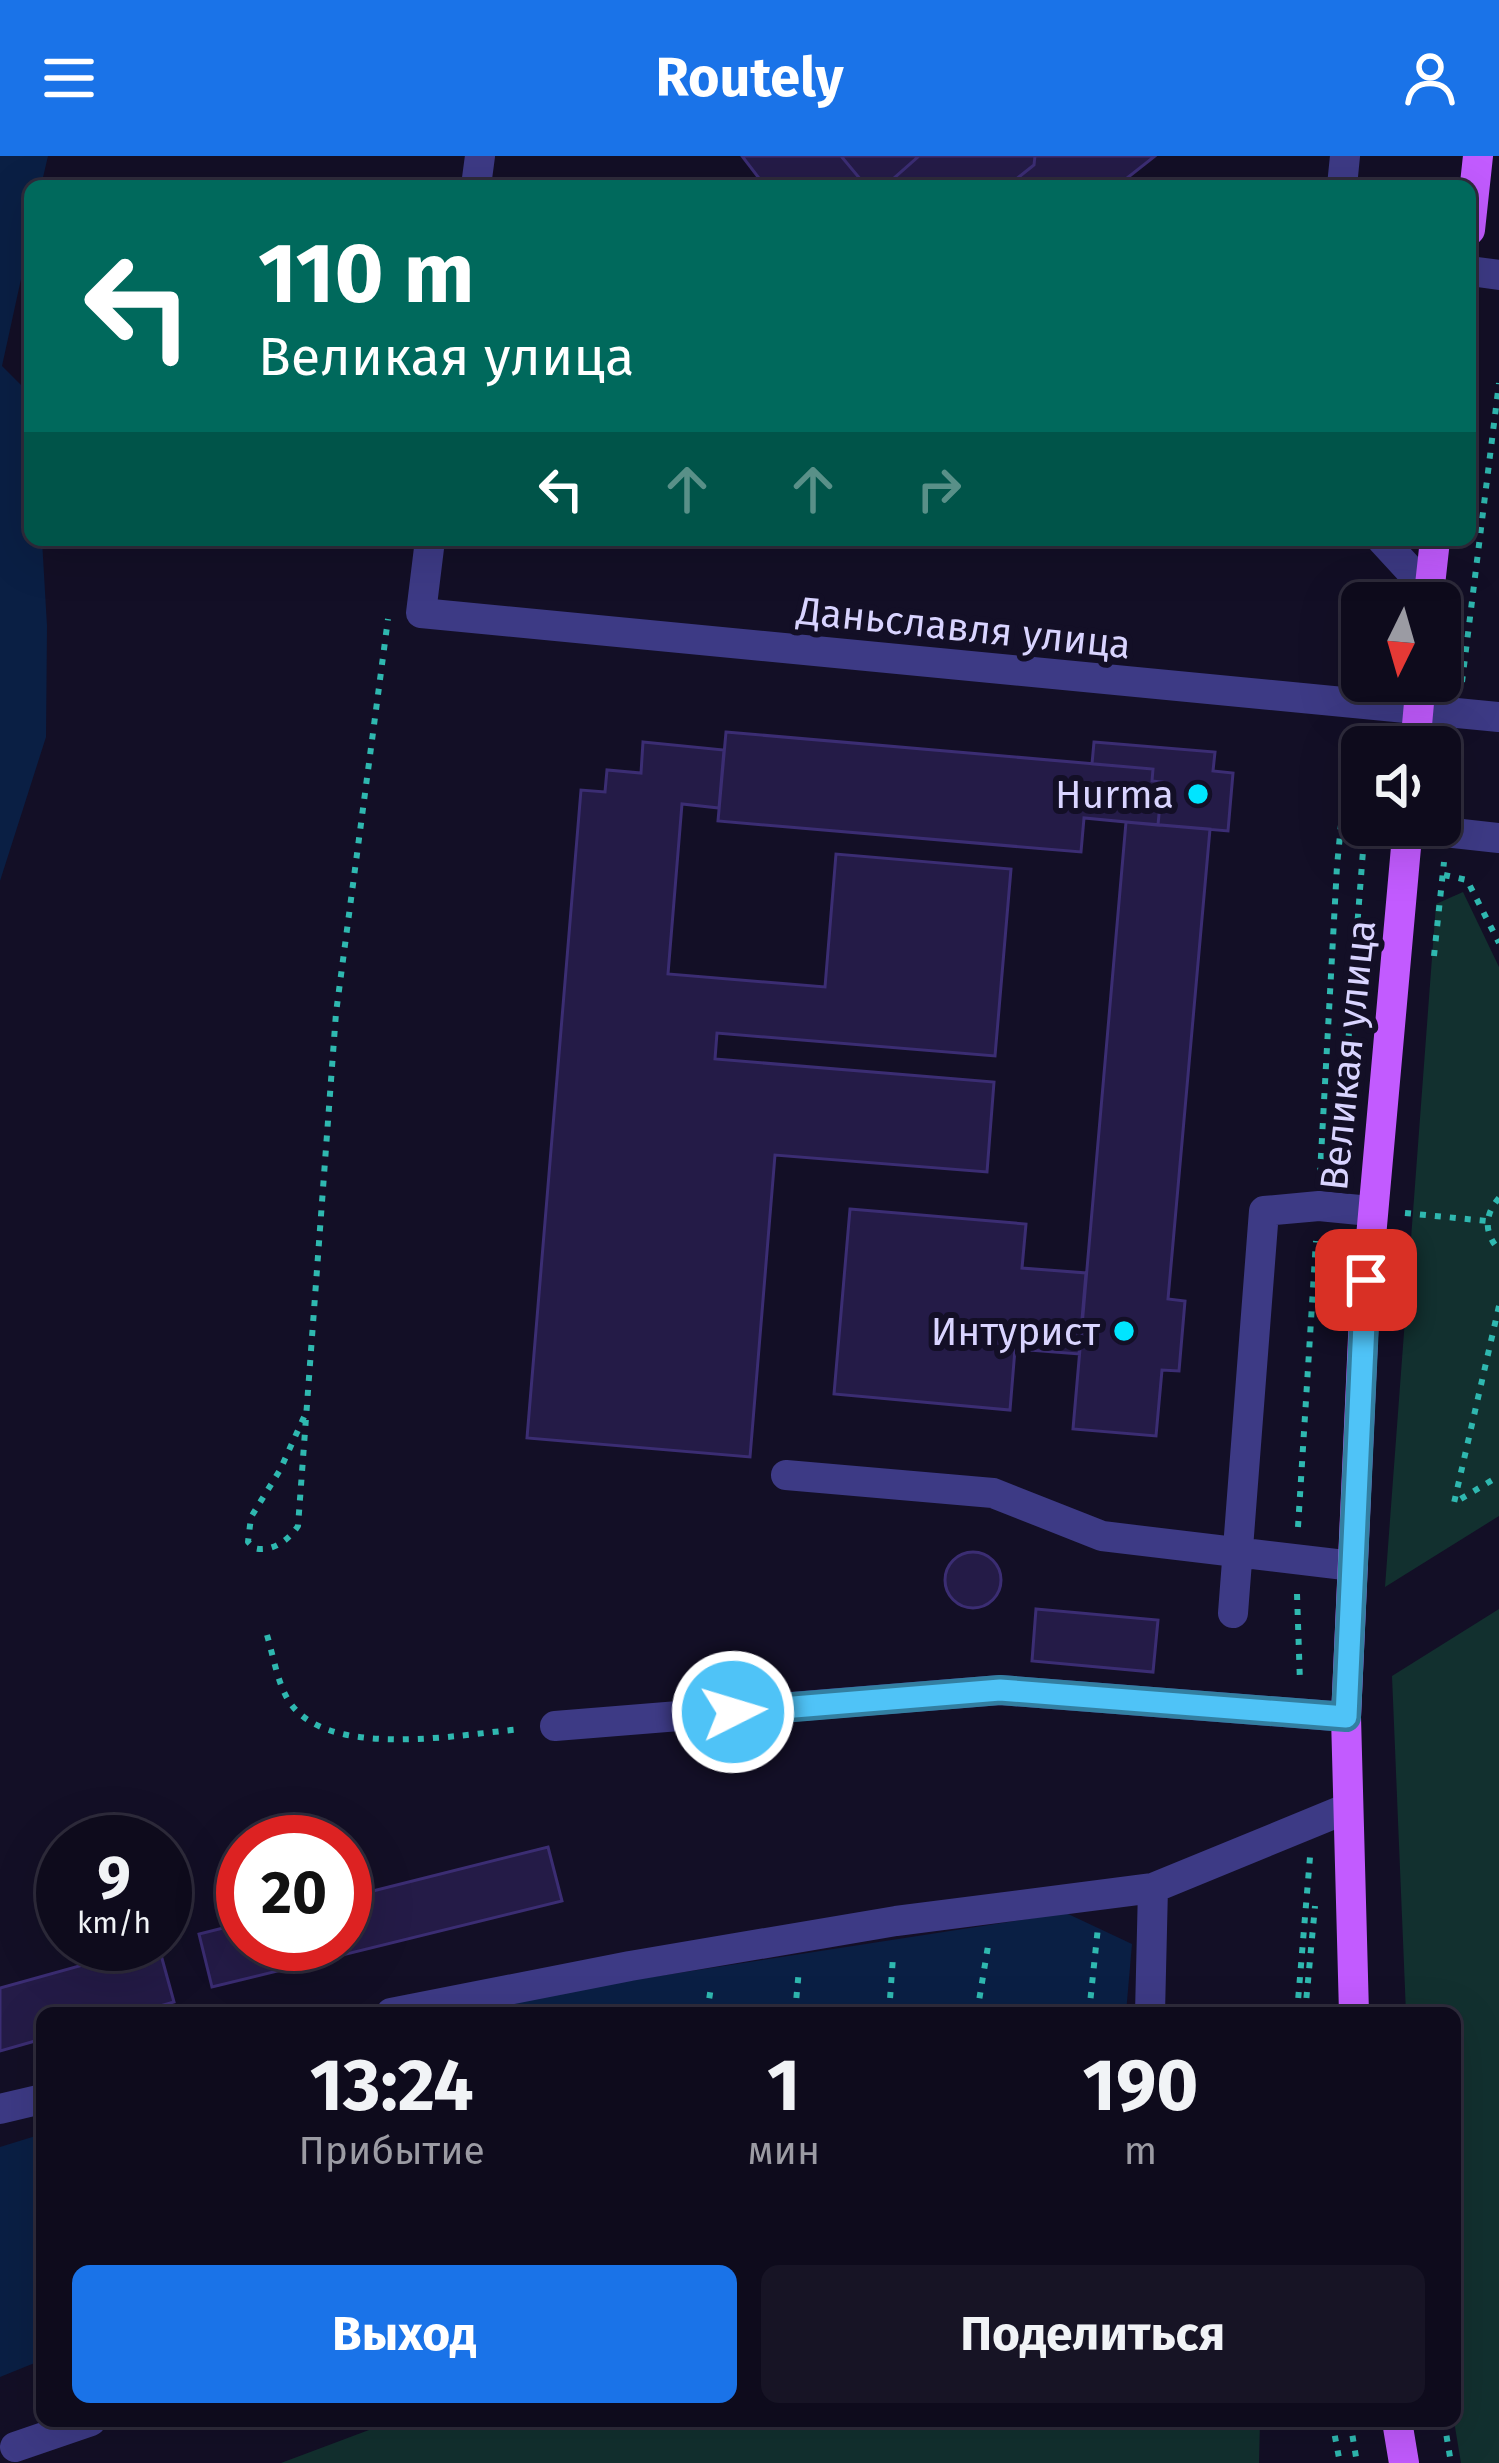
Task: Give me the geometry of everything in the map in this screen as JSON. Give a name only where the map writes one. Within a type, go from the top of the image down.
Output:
[{"type":"main road","points":[[1430,582],[1434,546]]},
{"type":"main road","name":"Великая улица","points":[[1354,2007],[1346,1717],[1353,1566],[1386,1212],[1407,846]]},
{"type":"main road","points":[[1398,2427],[1403,2463]]},
{"type":"street","points":[[405,611],[428,546]]},
{"type":"street","points":[[1387,546],[1416,582]]},
{"type":"street","name":"Даньславля улица","points":[[405,611],[1352,705],[1372,702]]},
{"type":"street","name":"Даньславля улица","points":[[1434,702],[1458,713],[1499,717]]},
{"type":"street","points":[[1461,834],[1499,838]]},
{"type":"street","points":[[1233,1613],[1264,1210],[1318,1206],[1386,1212]]},
{"type":"street","points":[[786,1475],[993,1493],[1102,1536],[1353,1566]]},
{"type":"street","points":[[555,1726],[1000,1690],[1346,1717]]},
{"type":"street","points":[[421,2007],[896,1921],[1153,1888],[1348,1808]]},
{"type":"street","points":[[1150,2007],[1153,1888]]},
{"type":"street","points":[[0,2109],[36,2100]]},
{"type":"street","points":[[15,2446],[73,2427]]},
{"type":"path","points":[[1457,726],[1499,383]]},
{"type":"path","points":[[304,1417],[280,1470],[251,1517],[248,1542],[254,1548],[274,1547],[298,1526],[336,1013],[405,611]]},
{"type":"path","points":[[1461,656],[1465,656]]},
{"type":"path","points":[[1308,1714],[1298,1676],[1296,1561],[1337,866],[1352,705]]},
{"type":"path","points":[[1432,965],[1445,846]]},
{"type":"path","points":[[1444,875],[1467,880],[1499,943]]},
{"type":"path","points":[[1499,1198],[1487,1221],[1499,1250]]},
{"type":"path","points":[[1386,1212],[1487,1221]]},
{"type":"path","points":[[1499,1306],[1454,1503],[1499,1476]]},
{"type":"path","points":[[266,1635],[286,1697],[299,1713],[349,1738],[378,1741],[555,1726]]},
{"type":"path","points":[[1298,2007],[1313,1822]]},
{"type":"path","points":[[1090,2007],[1101,1895]]},
{"type":"path","points":[[978,2007],[994,1908]]},
{"type":"path","points":[[889,2007],[896,1921]]},
{"type":"path","points":[[1333,2427],[1340,2463]]},
{"type":"path","points":[[1351,2427],[1358,2463]]},
{"type":"path","points":[[1445,2427],[1451,2463]]},
{"type":"green space","points":[[1463,892],[1499,967],[1499,1516],[1385,1587],[1436,904]]},
{"type":"green space","points":[[1499,1609],[1499,2463],[1461,2463],[1455,2427],[1461,2427],[1461,2007],[1406,2007],[1392,1676]]},
{"type":"green space","points":[[377,2427],[1260,2427],[1259,2463],[281,2463]]},
{"type":"water","points":[[0,156],[48,156],[42,180],[24,180],[24,265],[2,366],[24,388],[24,546],[42,546],[46,737],[0,881]]},
{"type":"water","points":[[1066,1913],[1132,1944],[1127,2007],[464,2006]]},
{"type":"water","points":[[36,2136],[36,2362],[0,2377],[0,2147]]},
{"type":"building","points":[[742,156],[1155,156],[1125,180],[760,180]]},
{"type":"building","points":[[841,156],[919,156],[892,180],[861,180]]},
{"type":"building","points":[[919,156],[1035,156],[1034,165],[1015,180],[892,180]]},
{"type":"building","points":[[726,732],[1153,769],[1152,781],[1162,782],[1158,825],[1084,818],[1081,852],[718,821]]},
{"type":"building","points":[[643,742],[724,750],[719,808],[682,804],[668,974],[825,987],[836,854],[1011,869],[995,1056],[717,1033],[715,1059],[994,1082],[987,1172],[775,1155],[750,1457],[527,1438],[581,790],[605,792],[607,770],[641,773]]},
{"type":"building","points":[[1094,742],[1215,752],[1213,771],[1233,773],[1228,831],[1158,825],[1162,782],[1152,781],[1153,769],[1092,764]]},
{"type":"building","points":[[1126,822],[1210,829],[1168,1299],[1185,1301],[1179,1371],[1162,1370],[1156,1436],[1073,1429]]},
{"type":"building","points":[[850,1209],[1026,1224],[1022,1268],[1086,1273],[1079,1354],[1015,1349],[1010,1410],[834,1394]]},
{"type":"building","points":[[973,1552],[992,1561],[1001,1580],[992,1599],[973,1608],[954,1599],[945,1580],[954,1561]]},
{"type":"building","points":[[1036,1609],[1158,1620],[1153,1672],[1032,1661]]},
{"type":"building","points":[[548,1847],[562,1901],[372,1948],[372,1891]]},
{"type":"building","points":[[216,1930],[216,1971],[277,1971],[212,1987],[199,1934]]},
{"type":"building","points":[[61,1971],[165,1971],[174,2002],[157,2007],[36,2007],[36,2041],[0,2051],[0,1988]]},
{"type":"place","name":"Hurma","points":[[1198,794]]},
{"type":"place","name":"Интурист","points":[[1124,1331]]},
{"type":"route","points":[[733,1712],[1000,1690],[1346,1717],[1366,1280]]}]
